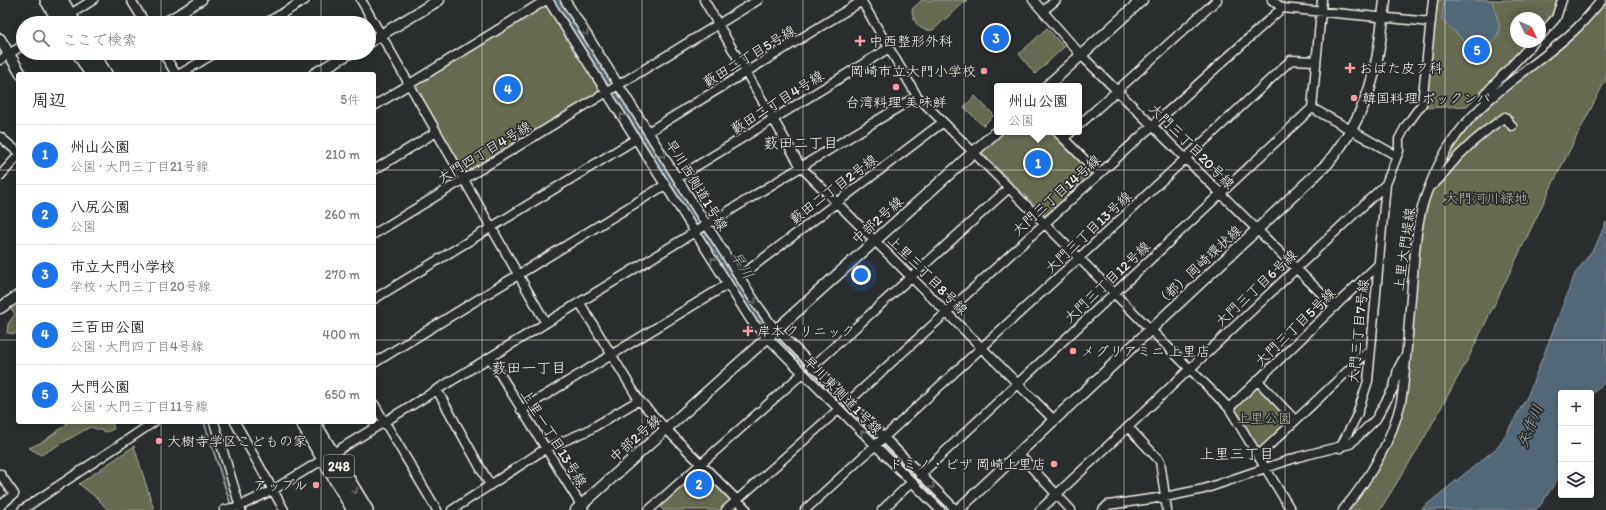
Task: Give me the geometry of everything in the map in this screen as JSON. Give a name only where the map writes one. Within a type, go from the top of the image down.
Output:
[{"type":"highway","points":[[47,0],[61,16]]},
{"type":"highway","points":[[61,0],[64,16]]},
{"type":"highway","points":[[83,60],[91,72]]},
{"type":"highway","points":[[96,60],[103,72]]},
{"type":"highway","name":"248","points":[[303,424],[366,510]]},
{"type":"highway","name":"248","points":[[314,424],[354,510]]},
{"type":"street","points":[[72,16],[93,0]]},
{"type":"street","points":[[131,0],[141,16]]},
{"type":"street","points":[[175,16],[202,0]]},
{"type":"street","points":[[278,16],[305,0]]},
{"type":"street","points":[[360,0],[369,16]]},
{"type":"street","points":[[376,38],[439,0]]},
{"type":"street","points":[[376,105],[547,0],[665,185],[376,362]]},
{"type":"street","name":"早川西側道1号線","points":[[565,0],[739,276],[776,330],[920,475],[957,510]]},
{"type":"street","name":"上里三丁目8号線","points":[[704,0],[801,167],[1054,420]]},
{"type":"street","points":[[619,85],[758,0]]},
{"type":"street","name":"大門三丁目20号線","points":[[1033,0],[1082,55],[1153,124],[1335,307]]},
{"type":"street","points":[[1043,11],[1056,0]]},
{"type":"street","points":[[1050,83],[1142,0]]},
{"type":"street","points":[[1082,122],[1217,0]]},
{"type":"street","points":[[1272,0],[1282,8],[1431,22]]},
{"type":"street","points":[[1322,0],[1312,108],[1397,156]]},
{"type":"street","name":"（都）岡崎環状線","points":[[957,510],[1327,164],[1352,131],[1369,94],[1376,72],[1385,0]]},
{"type":"street","name":"大門三丁目7号線","points":[[1340,448],[1357,415],[1368,381],[1386,184],[1397,156],[1399,140],[1406,126],[1422,104],[1433,0]]},
{"type":"street","points":[[1546,29],[1556,18],[1560,10],[1562,0]]},
{"type":"street","name":"上里大門堤線","points":[[1343,510],[1358,492],[1374,468],[1389,438],[1401,400],[1415,250],[1420,215],[1429,186],[1456,135],[1487,102],[1578,27],[1602,0]]},
{"type":"street","points":[[862,1],[917,96],[1229,408],[1291,510]]},
{"type":"street","name":"藪田二丁目5号線","points":[[648,132],[862,1]]},
{"type":"street","name":"大門三丁目14号線","points":[[848,402],[1282,8]]},
{"type":"street","points":[[376,28],[546,324]]},
{"type":"street","points":[[0,39],[4,57],[19,72]]},
{"type":"street","name":"藪田二丁目4号線","points":[[677,178],[889,48]]},
{"type":"street","points":[[1487,102],[1485,99],[1489,90],[1528,48]]},
{"type":"street","points":[[4,57],[16,49]]},
{"type":"street","points":[[167,60],[175,72]]},
{"type":"street","points":[[183,72],[204,60]]},
{"type":"street","points":[[317,72],[338,60]]},
{"type":"street","name":"大門三丁目13号線","points":[[805,510],[884,439],[1291,60],[1316,61]]},
{"type":"street","name":"大門四丁目4号線","points":[[376,233],[619,85]]},
{"type":"street","points":[[225,510],[240,508],[273,490],[917,96]]},
{"type":"street","name":"大門三丁目12号線","points":[[920,475],[1312,108]]},
{"type":"street","points":[[1429,186],[1438,181],[1456,158],[1486,130],[1505,117],[1512,126]]},
{"type":"street","name":"藪田二丁目2号線","points":[[739,276],[943,122]]},
{"type":"street","points":[[376,169],[436,132]]},
{"type":"street","name":"中部2号線","points":[[580,509],[666,429],[994,134]]},
{"type":"street","points":[[1060,135],[1099,174]]},
{"type":"street","points":[[1064,138],[1068,135]]},
{"type":"street","points":[[0,137],[16,150]]},
{"type":"street","points":[[376,298],[636,139]]},
{"type":"street","points":[[0,176],[16,158]]},
{"type":"street","name":"大門三丁目6号線","points":[[1040,510],[1386,184]]},
{"type":"street","name":"早川東側道1号線","points":[[665,185],[752,322],[940,510]]},
{"type":"street","points":[[812,367],[1009,188]]},
{"type":"street","name":"大門三丁目5号線","points":[[1229,408],[1378,266]]},
{"type":"street","points":[[521,410],[728,284]]},
{"type":"street","points":[[0,308],[16,297]]},
{"type":"street","points":[[580,303],[639,400],[747,510]]},
{"type":"street","points":[[1259,456],[1371,349]]},
{"type":"street","points":[[1103,510],[1108,505],[1165,498],[1204,489],[1298,457],[1340,448],[1350,444],[1376,419],[1394,387],[1398,369],[1406,356]]},
{"type":"street","name":"上里一丁目13号線","points":[[490,358],[580,509]]},
{"type":"street","points":[[649,510],[658,507],[701,464],[803,373]]},
{"type":"street","points":[[1258,381],[1295,420]]},
{"type":"street","points":[[437,390],[490,485]]},
{"type":"street","points":[[452,510],[545,449],[586,431],[639,400]]},
{"type":"street","points":[[376,407],[437,510]]},
{"type":"street","points":[[726,510],[840,409]]},
{"type":"street","points":[[22,510],[151,424]]},
{"type":"street","points":[[215,424],[240,508]]},
{"type":"street","points":[[236,424],[284,510]]},
{"type":"street","points":[[1128,428],[1160,461],[1167,510]]},
{"type":"street","points":[[1018,454],[1071,510]]},
{"type":"street","points":[[0,474],[14,494],[0,506]]},
{"type":"street","points":[[882,510],[912,482]]},
{"type":"green space","points":[[922,0],[967,0],[933,30],[928,30],[920,28],[915,22],[912,9]]},
{"type":"green space","points":[[1436,0],[1559,0],[1559,4],[1546,22],[1546,12],[1510,12],[1510,48],[1526,48],[1467,106],[1423,108]]},
{"type":"green space","name":"大門河川緑地","points":[[1606,1],[1606,79],[1554,181],[1468,359],[1422,442],[1380,510],[1347,510],[1361,494],[1406,391],[1421,229],[1430,195],[1449,153],[1474,119],[1497,98],[1562,46]]},
{"type":"green space","points":[[545,5],[548,6],[601,89],[600,92],[467,173],[463,172],[414,88],[415,85]]},
{"type":"green space","points":[[1047,28],[1064,47],[1035,74],[1019,54]]},
{"type":"green space","points":[[975,96],[994,115],[983,126],[964,107]]},
{"type":"green space","points":[[999,135],[1056,135],[1093,172],[1093,175],[1046,216],[983,154],[983,149]]},
{"type":"green space","points":[[16,302],[16,334],[7,333],[8,324],[15,314],[10,307]]},
{"type":"green space","name":"上里公園","points":[[1257,385],[1291,421],[1261,449],[1259,449],[1235,408]]},
{"type":"green space","points":[[67,424],[113,424],[114,429],[106,432],[90,427],[41,455],[29,448],[44,441]]},
{"type":"green space","points":[[134,446],[154,510],[108,510],[98,499],[79,484]]},
{"type":"green space","points":[[699,469],[731,501],[721,510],[663,510],[661,503]]},
{"type":"water","points":[[1444,0],[1492,0],[1499,24],[1499,32],[1495,40],[1484,48],[1476,51],[1469,48],[1442,19]]},
{"type":"water","name":"矢作川","points":[[1606,222],[1606,381],[1594,392],[1594,390],[1558,390],[1558,479],[1540,506],[1534,510],[1420,510],[1499,446],[1528,395],[1575,274],[1596,245]]},
{"type":"waterway","name":"早川","points":[[557,0],[752,311],[766,328],[947,510]]},
{"type":"waterway","points":[[0,143],[16,156]]},
{"type":"waterway","points":[[205,424],[231,505]]},
{"type":"place","name":"市立大門小学校","points":[[996,38]]},
{"type":"place","name":"中西整形外科","points":[[860,41]]},
{"type":"place","name":"大門公園","points":[[1477,50]]},
{"type":"place","name":"おばた皮フ科","points":[[1350,68]]},
{"type":"place","name":"岡崎市立大門小学校","points":[[984,71]]},
{"type":"place","name":"台湾料理 美味鮮","points":[[896,87]]},
{"type":"place","name":"三百田公園","points":[[508,89]]},
{"type":"place","name":"韓国料理 ボックンパ","points":[[1354,98]]},
{"type":"place","name":"州山公園","points":[[1038,163]]},
{"type":"place","name":"岸本クリニック","points":[[748,331]]},
{"type":"place","name":"メグリアミニ 上里店","points":[[1073,351]]},
{"type":"place","name":"大樹寺学区こどもの家","points":[[159,441]]},
{"type":"place","name":"ドミノ・ピザ 岡崎上里店","points":[[1054,464]]},
{"type":"place","name":"八尻公園","points":[[699,484]]},
{"type":"place","name":"アップル","points":[[316,485]]},
{"type":"district","name":"薮田二丁目","points":[[801,143]]},
{"type":"district","name":"薮田一丁目","points":[[529,368]]},
{"type":"district","name":"上里三丁目","points":[[1237,454]]}]
